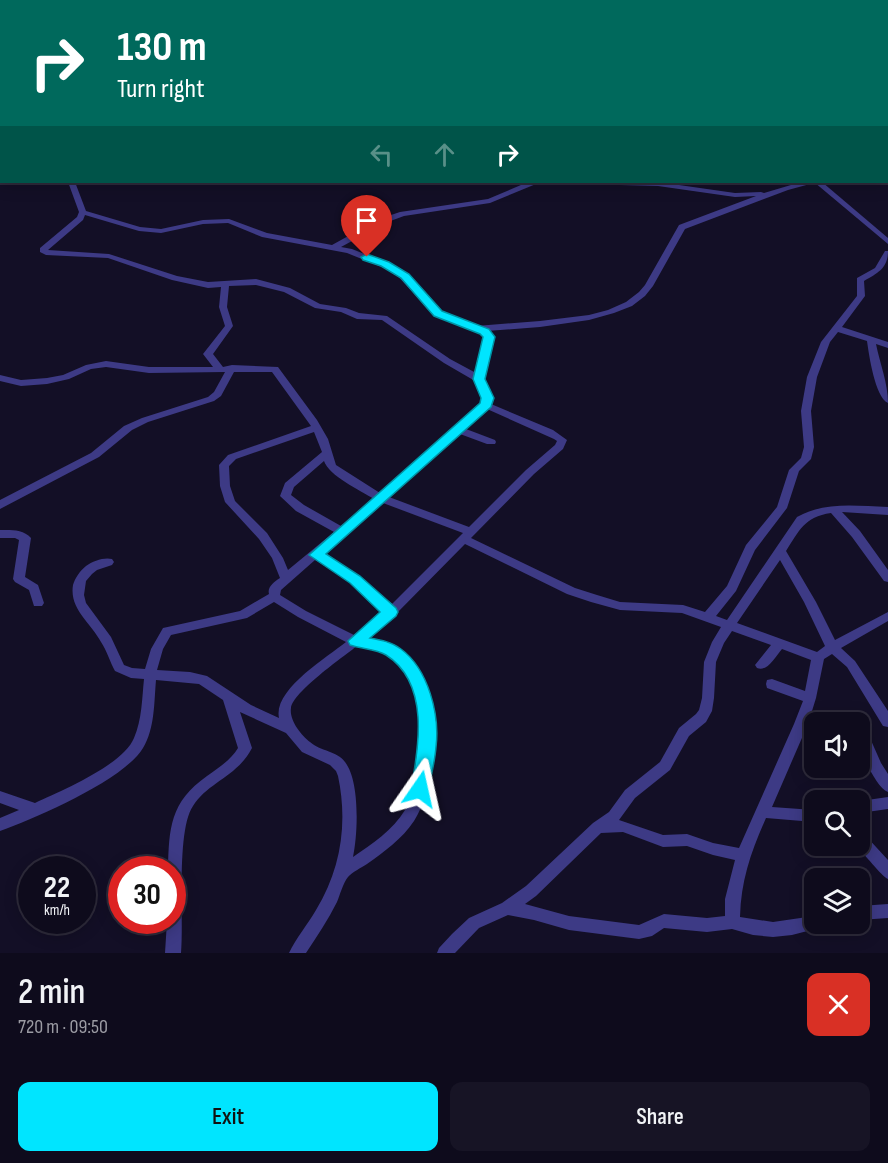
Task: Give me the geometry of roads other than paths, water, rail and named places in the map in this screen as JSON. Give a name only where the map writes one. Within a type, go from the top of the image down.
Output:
[{"type":"street","points":[[71,183],[83,212],[80,218],[46,247],[44,252],[52,255],[109,256],[175,278],[208,285],[264,283],[298,294],[318,306],[343,309],[357,316],[384,318],[447,361],[479,379],[488,398],[486,405],[316,555],[276,587],[275,596]]},
{"type":"street","points":[[333,248],[382,221],[403,214],[490,201],[531,183]]},
{"type":"street","points":[[620,183],[658,184],[735,195],[770,195]]},
{"type":"street","points":[[697,183],[703,191]]},
{"type":"street","points":[[774,183],[785,188]]},
{"type":"street","points":[[477,329],[573,320],[623,307],[642,294],[661,267],[682,227],[803,183]]},
{"type":"street","points":[[819,183],[888,242]]},
{"type":"street","points":[[83,212],[139,229],[161,231],[202,222],[229,221],[265,235],[367,257],[397,270],[438,314],[484,332],[489,337],[479,379]]},
{"type":"street","points":[[708,617],[732,588],[750,548],[782,508],[794,470],[806,459],[809,447],[807,396],[821,353],[836,328],[861,296],[860,280],[878,270],[888,254]]},
{"type":"street","points":[[220,369],[208,354],[229,326],[222,298],[225,285]]},
{"type":"street","points":[[836,328],[888,345]]},
{"type":"street","points":[[871,341],[878,375],[888,400]]},
{"type":"street","points":[[0,378],[21,383],[47,381],[66,377],[89,367],[106,364],[149,370],[270,368],[278,371],[282,381],[308,413],[328,452],[333,468],[380,498],[468,535],[571,591],[620,606],[683,609],[818,657]]},
{"type":"street","points":[[0,505],[95,455],[134,425],[211,399],[218,394],[232,368]]},
{"type":"street","points":[[297,953],[320,920],[343,872],[350,842],[345,774],[332,759],[304,746],[284,713],[289,698],[298,687],[391,612],[530,472],[559,447],[562,440],[556,435],[486,405]]},
{"type":"street","points":[[286,579],[277,558],[263,536],[230,502],[225,486],[224,465],[232,456],[316,428]]},
{"type":"street","points":[[459,430],[491,442]]},
{"type":"street","points":[[328,452],[289,485],[285,496],[300,508],[341,531]]},
{"type":"street","points":[[445,953],[474,923],[507,908],[540,884],[598,827],[614,816],[630,794],[665,766],[684,732],[701,718],[708,698],[710,662],[718,642],[781,553],[801,520],[814,514],[834,510],[888,511]]},
{"type":"street","points":[[834,510],[856,534],[888,578]]},
{"type":"street","points":[[0,534],[16,534],[25,538],[20,579],[34,588],[39,603]]},
{"type":"street","points":[[781,553],[807,595],[832,647],[851,664],[888,722]]},
{"type":"street","points":[[316,555],[355,579],[391,612]]},
{"type":"street","points":[[108,562],[86,570],[80,577],[78,597],[80,604],[107,640],[119,668],[131,673],[197,678],[216,688],[246,710],[293,730]]},
{"type":"street","points":[[0,825],[107,774],[138,747],[144,725],[148,675],[167,631],[243,615],[275,596]]},
{"type":"street","points":[[275,596],[280,601],[356,641],[385,647],[400,657],[411,670],[425,706],[428,745],[417,800],[410,815],[381,844],[343,872]]},
{"type":"street","points":[[732,922],[733,899],[742,855],[763,812],[810,698],[818,657],[888,616]]},
{"type":"street","points":[[761,665],[780,643]]},
{"type":"street","points":[[772,684],[810,698]]},
{"type":"street","points":[[172,953],[176,930],[176,865],[181,813],[193,794],[239,757],[245,747],[229,698]]},
{"type":"street","points":[[870,754],[888,786]]},
{"type":"street","points":[[0,797],[34,809]]},
{"type":"street","points":[[870,806],[888,803]]},
{"type":"street","points":[[763,812],[804,815]]},
{"type":"street","points":[[598,827],[623,826],[663,841],[687,840],[707,848],[742,855]]},
{"type":"street","points":[[870,849],[888,872]]},
{"type":"street","points":[[507,908],[534,912],[569,923],[639,932],[650,930],[658,922],[664,921],[707,925],[732,922],[753,929],[766,930],[804,924]]},
{"type":"street","points":[[870,912],[888,911]]}]
